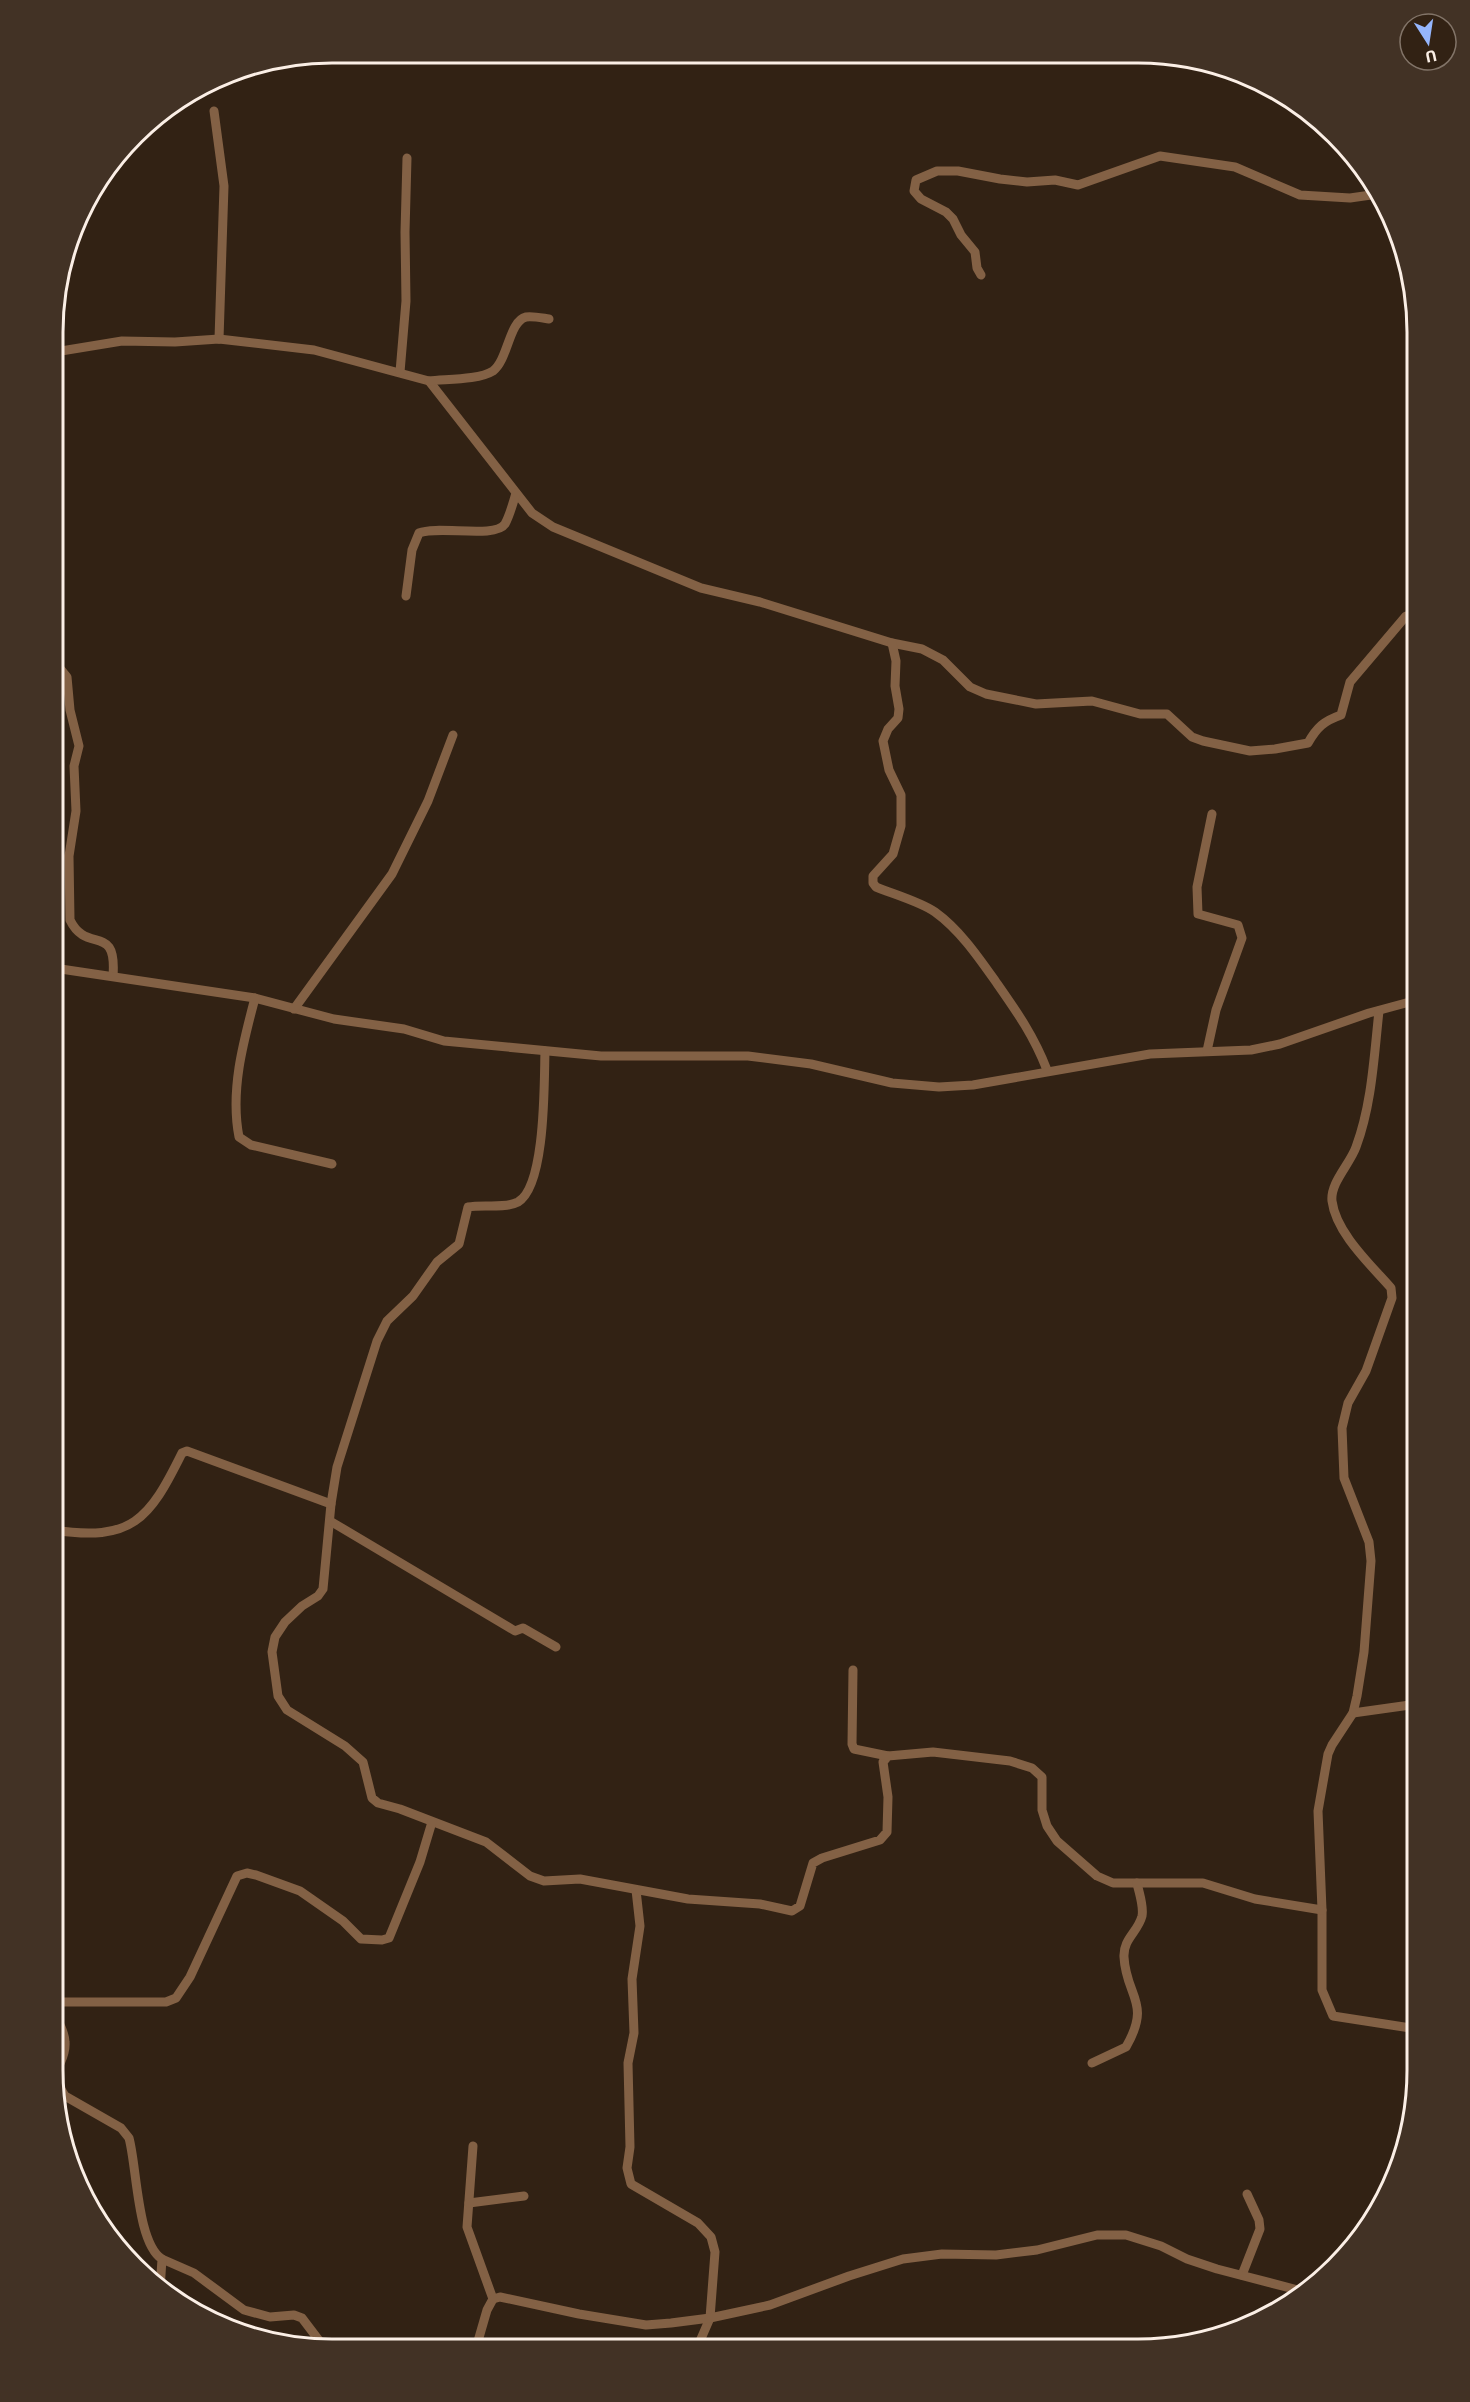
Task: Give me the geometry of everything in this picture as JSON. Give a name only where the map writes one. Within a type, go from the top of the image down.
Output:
[{"type":"street","points":[[214,111],[224,186],[219,339]]},
{"type":"street","points":[[981,275],[977,268],[975,252],[961,235],[953,219],[946,212],[927,204],[914,191],[916,180],[922,176],[937,171],[958,171],[1009,180],[1027,182],[1055,180],[1078,185],[1094,182],[1147,160],[1166,157],[1235,167],[1300,195],[1350,198],[1370,195]]},
{"type":"street","points":[[400,372],[406,301],[407,158]]},
{"type":"street","points":[[63,351],[122,341],[219,339],[314,350],[429,381],[482,375],[494,370],[502,358],[516,324],[528,317],[549,319]]},
{"type":"street","points":[[429,381],[532,513],[553,526],[701,588],[760,602],[892,643],[922,649],[943,660],[970,687],[986,694],[1036,704],[1092,701],[1140,714],[1167,714],[1192,737],[1251,751],[1308,743],[1317,727],[1341,715],[1350,682],[1407,616]]},
{"type":"street","points":[[406,596],[412,550],[419,533],[428,529],[486,531],[499,529],[504,525],[516,493]]},
{"type":"street","points":[[892,643],[896,661],[896,697],[900,709],[898,718],[888,729],[883,741],[889,770],[901,795],[901,826],[892,854],[873,876],[873,883],[876,887],[934,911],[957,934],[977,956],[1025,1024],[1037,1044],[1047,1070]]},
{"type":"street","points":[[63,672],[67,677],[70,710],[79,746],[74,766],[76,811],[69,856],[70,920],[75,930],[84,936],[102,942],[111,949],[114,957],[112,976]]},
{"type":"street","points":[[294,1009],[392,874],[428,801],[453,735]]},
{"type":"street","points":[[1207,1051],[1216,1010],[1242,938],[1238,925],[1198,914],[1197,887],[1212,814]]},
{"type":"street","points":[[63,969],[255,998],[334,1019],[404,1029],[444,1041],[601,1056],[748,1056],[811,1064],[892,1083],[939,1087],[973,1085],[1129,1056],[1251,1050],[1280,1044],[1407,1003]]},
{"type":"street","points":[[255,998],[238,1071],[237,1126],[239,1137],[251,1145],[332,1164]]},
{"type":"street","points":[[1379,1011],[1370,1094],[1356,1147],[1334,1188],[1332,1199],[1334,1211],[1353,1245],[1370,1267],[1391,1287],[1392,1298],[1366,1371],[1348,1403],[1342,1428],[1344,1478],[1371,1552],[1364,1652],[1353,1713],[1328,1754],[1318,1811],[1323,1910],[1322,1990],[1333,2016],[1407,2028]]},
{"type":"street","points":[[544,1051],[541,1150],[531,1184],[520,1201],[508,1205],[468,1207],[465,1211],[459,1244],[437,1262],[413,1296],[387,1321],[377,1341],[337,1467],[323,1589],[318,1596],[285,1622],[275,1637],[272,1652],[278,1696],[287,1710],[345,1746],[363,1762],[372,1798],[378,1803],[400,1809],[486,1842],[530,1876],[544,1881],[580,1879],[688,1899],[760,1904],[792,1911],[800,1906],[813,1863],[822,1858],[880,1840],[887,1832],[888,1797],[883,1762],[888,1756]]},
{"type":"street","points":[[63,1530],[107,1532],[134,1524],[148,1512],[182,1453],[187,1451],[331,1504]]},
{"type":"street","points":[[330,1521],[515,1631],[523,1628],[556,1647]]},
{"type":"street","points":[[853,1670],[852,1744],[854,1749],[888,1756],[933,1752],[1010,1761],[1032,1768],[1042,1777],[1044,1786],[1042,1810],[1047,1826],[1057,1841],[1097,1876],[1113,1883],[1203,1883],[1256,1899],[1323,1910]]},
{"type":"street","points":[[1353,1713],[1407,1705]]},
{"type":"street","points":[[63,2002],[166,2001],[176,1998],[190,1977],[237,1876],[241,1873],[256,1875],[300,1891],[343,1921],[361,1939],[389,1938],[395,1929],[420,1862],[432,1822]]},
{"type":"street","points":[[1092,2063],[1126,2047],[1137,2019],[1136,1999],[1124,1958],[1125,1941],[1134,1932],[1142,1914],[1137,1883]]},
{"type":"street","points":[[636,1890],[640,1926],[632,1978],[634,2033],[628,2063],[630,2147],[628,2177],[631,2184],[698,2223],[711,2237],[714,2252],[710,2318],[701,2339]]},
{"type":"street","points":[[63,2036],[65,2041],[63,2055]]},
{"type":"street","points":[[65,2097],[121,2128],[129,2138],[143,2223],[152,2250],[162,2259],[194,2273],[244,2310],[263,2316],[294,2315],[302,2318],[317,2338]]},
{"type":"street","points":[[473,2146],[468,2233],[493,2299],[487,2310],[479,2339]]},
{"type":"street","points":[[1242,2275],[1260,2229],[1259,2220],[1247,2194]]},
{"type":"street","points":[[469,2203],[524,2196]]},
{"type":"street","points":[[493,2299],[508,2298],[579,2314],[646,2325],[710,2318],[770,2305],[903,2259],[942,2254],[996,2255],[1037,2250],[1097,2235],[1126,2235],[1161,2246],[1197,2263],[1294,2289]]},
{"type":"street","points":[[161,2277],[162,2259]]}]
